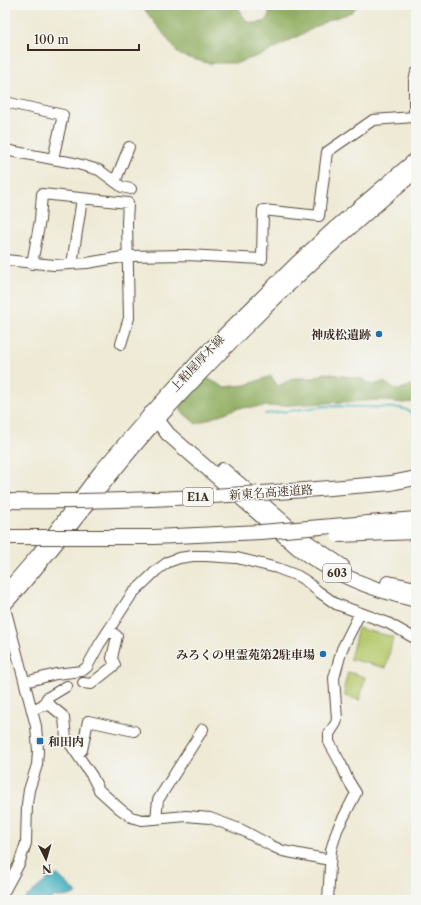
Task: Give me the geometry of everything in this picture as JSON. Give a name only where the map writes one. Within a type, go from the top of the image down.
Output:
[{"type":"highway","name":"603","points":[[154,417],[274,521],[310,558],[357,583],[416,600]]},
{"type":"highway","name":"新東名高速道路","points":[[5,501],[123,500],[226,496],[416,479]]},
{"type":"highway","points":[[154,537],[261,532],[416,519]]},
{"type":"highway","name":"603","points":[[274,521],[339,564],[363,576],[398,586],[416,589]]},
{"type":"highway","points":[[5,537],[229,537],[416,532]]},
{"type":"main road","name":"上粕屋厚木線","points":[[5,605],[20,582],[110,477],[154,417],[355,224],[399,179],[416,158]]},
{"type":"main road","name":"上粕屋厚木線","points":[[399,179],[416,172]]},
{"type":"main road","name":"上粕屋厚木線","points":[[5,592],[20,582]]},
{"type":"street","points":[[5,260],[32,264],[72,264],[128,256],[187,254],[262,259],[263,210],[319,216],[328,152],[373,120],[414,117],[414,81],[416,73]]},
{"type":"street","points":[[5,102],[63,115],[53,159]]},
{"type":"street","points":[[115,182],[129,147]]},
{"type":"street","points":[[5,150],[99,170],[122,187],[131,189]]},
{"type":"street","points":[[32,264],[40,220],[42,194],[128,203],[129,318],[121,344]]},
{"type":"street","points":[[72,264],[82,198]]},
{"type":"street","points":[[24,682],[56,674],[82,671],[90,663],[132,594],[157,570],[168,562],[179,558],[193,556],[237,558],[277,568],[302,579],[336,604],[388,623],[416,639]]},
{"type":"street","points":[[5,608],[36,726],[38,751],[37,765],[29,790],[27,804],[26,843],[19,864],[5,890]]},
{"type":"street","points":[[328,900],[331,850],[337,830],[356,793],[330,746],[329,734],[338,719],[334,678],[342,649],[360,613]]},
{"type":"street","points":[[83,683],[91,684],[115,665],[112,658],[117,636],[109,630]]},
{"type":"street","points":[[43,705],[47,698],[67,686]]},
{"type":"street","points":[[32,710],[43,705],[51,706],[62,715],[64,718],[66,738],[92,776],[99,790],[120,809],[136,819],[142,820],[186,816],[210,818],[242,830],[272,846],[283,850],[330,860]]},
{"type":"street","points":[[78,754],[82,750],[88,721],[134,732]]},
{"type":"street","points":[[156,819],[158,800],[203,729]]},
{"type":"green space","points":[[141,5],[236,6],[246,21],[260,23],[268,19],[270,7],[277,5],[358,5],[353,11],[329,20],[266,53],[237,63],[207,63],[180,55]]},
{"type":"green space","points":[[325,373],[363,379],[372,385],[383,382],[398,390],[416,383],[416,402],[402,403],[380,400],[238,408],[196,424],[181,411],[181,402],[205,377],[224,387],[246,385],[271,376],[278,386],[294,378],[314,378]]},
{"type":"green space","points":[[358,628],[393,637],[386,668],[350,659]]},
{"type":"green space","points":[[348,672],[365,677],[360,700],[345,696],[344,687]]},
{"type":"water","points":[[58,875],[77,893],[64,897],[52,897],[51,900],[23,900],[49,878],[52,879]]},
{"type":"waterway","points":[[265,414],[326,406],[400,408],[407,410],[416,416]]},
{"type":"place","name":"神成松遺跡","points":[[379,334]]},
{"type":"place","name":"みろくの里霊苑第2駐車場","points":[[323,654]]},
{"type":"place","name":"和田内","points":[[40,741]]}]
